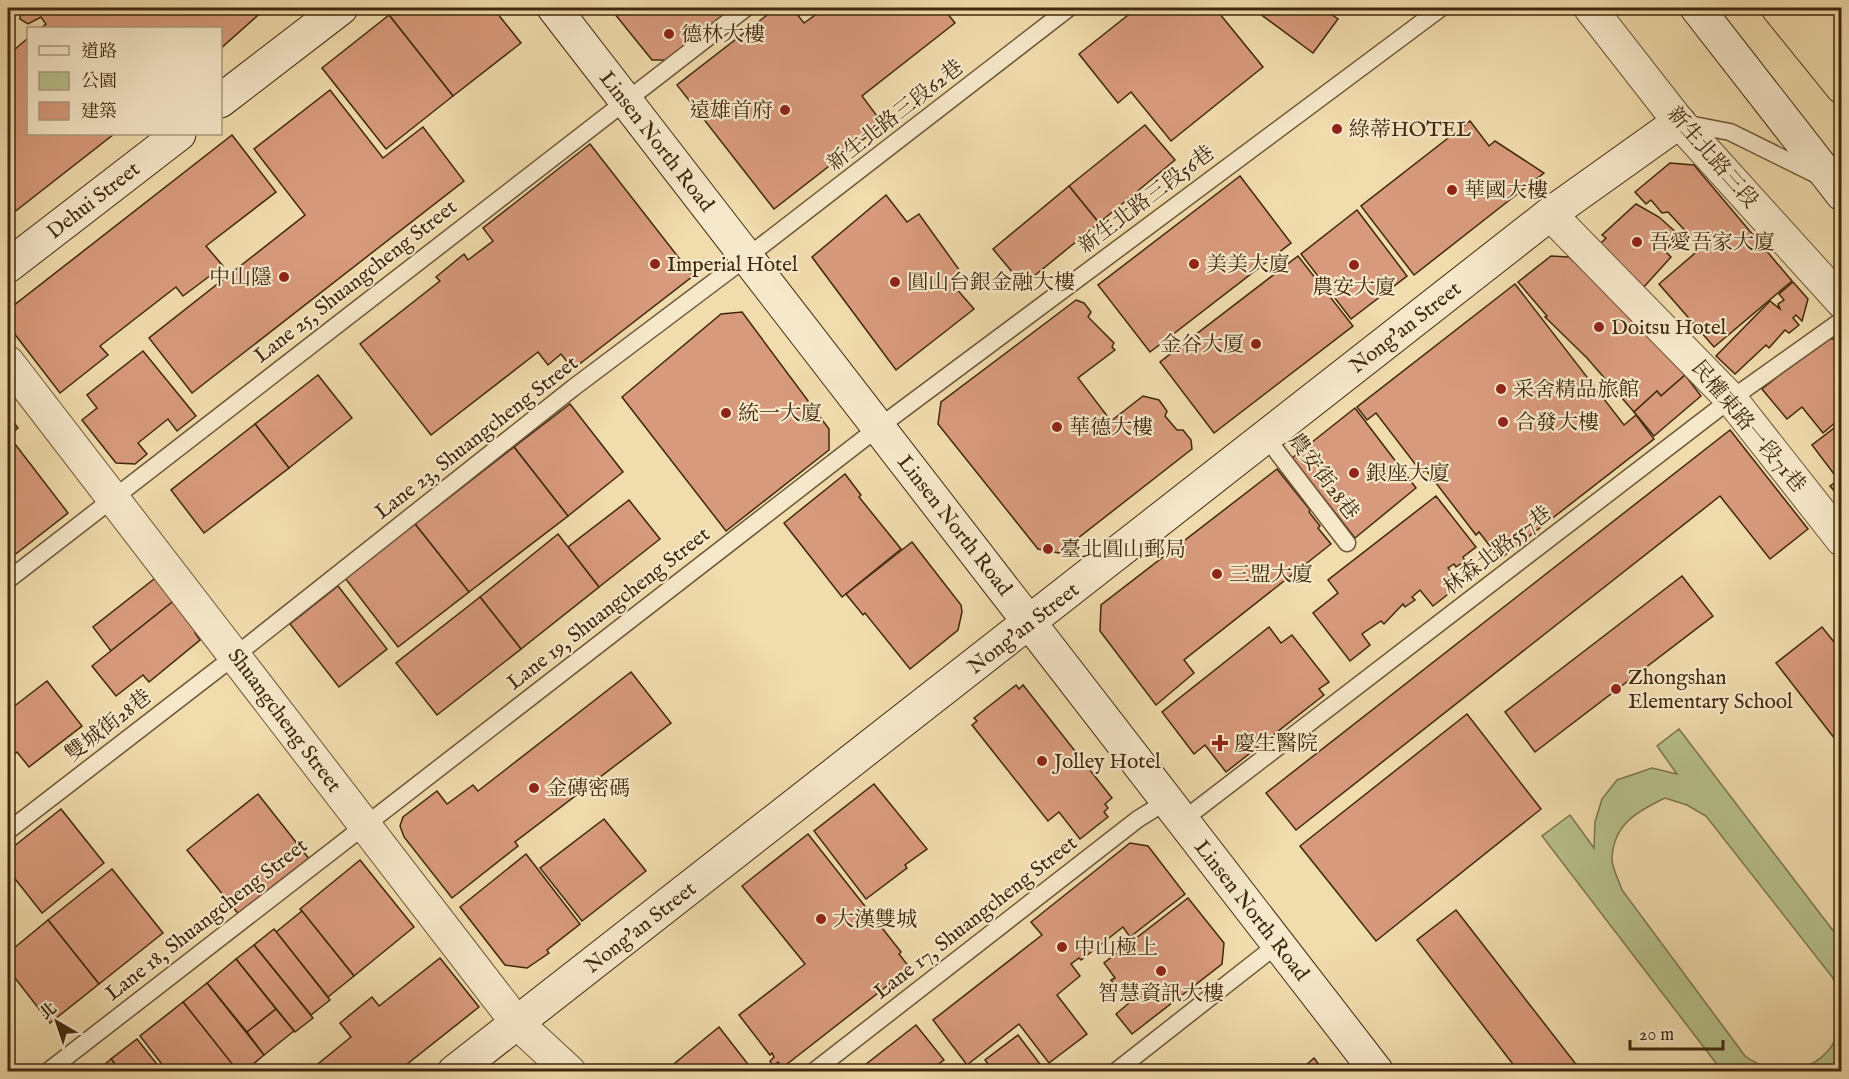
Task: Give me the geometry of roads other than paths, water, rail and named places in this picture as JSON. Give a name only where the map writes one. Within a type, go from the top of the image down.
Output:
[{"type":"highway","points":[[1778,8],[1842,87]]},
{"type":"highway","points":[[1814,8],[1842,43]]},
{"type":"highway","points":[[1835,8],[1842,14]]},
{"type":"street","points":[[222,99],[341,8]]},
{"type":"street","name":"Linsen North Road","points":[[554,8],[1377,1071]]},
{"type":"street","name":"新生北路三段","points":[[1590,8],[1679,122],[1842,302]]},
{"type":"street","points":[[1697,8],[1837,188]]},
{"type":"street","name":"Nong'an Street","points":[[454,1071],[1030,623],[1550,214],[1679,122]]},
{"type":"street","name":"Dehui Street","points":[[8,266],[178,135]]},
{"type":"street","name":"民權東路一段71巷","points":[[1550,214],[1731,399],[1842,540]]},
{"type":"street","name":"Shuangcheng Street","points":[[8,362],[236,655],[517,1023],[570,1071]]},
{"type":"lane","name":"Lane 25, Shuangcheng Street","points":[[8,580],[746,8]]},
{"type":"lane","name":"新生北路三段62巷","points":[[747,258],[1069,8]]},
{"type":"lane","name":"新生北路三段56巷","points":[[879,427],[1441,8]]},
{"type":"lane","points":[[1679,122],[1730,132],[1837,188]]},
{"type":"lane","name":"Lane 23, Shuangcheng Street","points":[[236,655],[573,388],[747,258]]},
{"type":"lane","name":"林森北路557巷","points":[[1175,810],[1731,399],[1842,320]]},
{"type":"lane","name":"Lane 19, Shuangcheng Street","points":[[365,825],[879,427]]},
{"type":"lane","name":"農安街28巷","points":[[1266,436],[1347,543]]},
{"type":"lane","name":"雙城街28巷","points":[[8,831],[236,655]]},
{"type":"lane","name":"Lane 17, Shuangcheng Street","points":[[813,1071],[1138,819],[1175,810]]},
{"type":"lane","name":"Lane 18, Shuangcheng Street","points":[[47,1071],[365,825]]},
{"type":"lane","points":[[1115,1071],[1278,944]]},
{"type":"place","name":"德林大樓","points":[[669,34]]},
{"type":"place","name":"遠雄首府","points":[[785,110]]},
{"type":"place","name":"綠蒂HOTEL","points":[[1337,129]]},
{"type":"place","name":"華國大樓","points":[[1452,190]]},
{"type":"place","name":"吾愛吾家大廈","points":[[1637,242]]},
{"type":"place","name":"Imperial Hotel","points":[[655,264]]},
{"type":"place","name":"美美大廈","points":[[1194,264]]},
{"type":"place","name":"農安大廈","points":[[1354,265]]},
{"type":"place","name":"中山隱","points":[[284,277]]},
{"type":"place","name":"圓山台銀金融大樓","points":[[895,282]]},
{"type":"place","name":"Doitsu Hotel","points":[[1599,327]]},
{"type":"place","name":"金谷大厦","points":[[1256,344]]},
{"type":"place","name":"采舍精品旅館","points":[[1501,389]]},
{"type":"place","name":"統一大廈","points":[[726,413]]},
{"type":"place","name":"合發大樓","points":[[1503,422]]},
{"type":"place","name":"華德大樓","points":[[1057,427]]},
{"type":"place","name":"銀座大廈","points":[[1354,473]]},
{"type":"place","name":"臺北圓山郵局","points":[[1048,549]]},
{"type":"place","name":"三盟大廈","points":[[1217,574]]},
{"type":"place","name":"Zhongshan Elementary School","points":[[1616,689]]},
{"type":"place","name":"慶生醫院","points":[[1220,743]]},
{"type":"place","name":"Jolley Hotel","points":[[1042,761]]},
{"type":"place","name":"金磚密碼","points":[[534,788]]},
{"type":"place","name":"大漢雙城","points":[[821,919]]},
{"type":"place","name":"中山極上","points":[[1062,947]]},
{"type":"place","name":"智慧資訊大樓","points":[[1161,971]]}]
